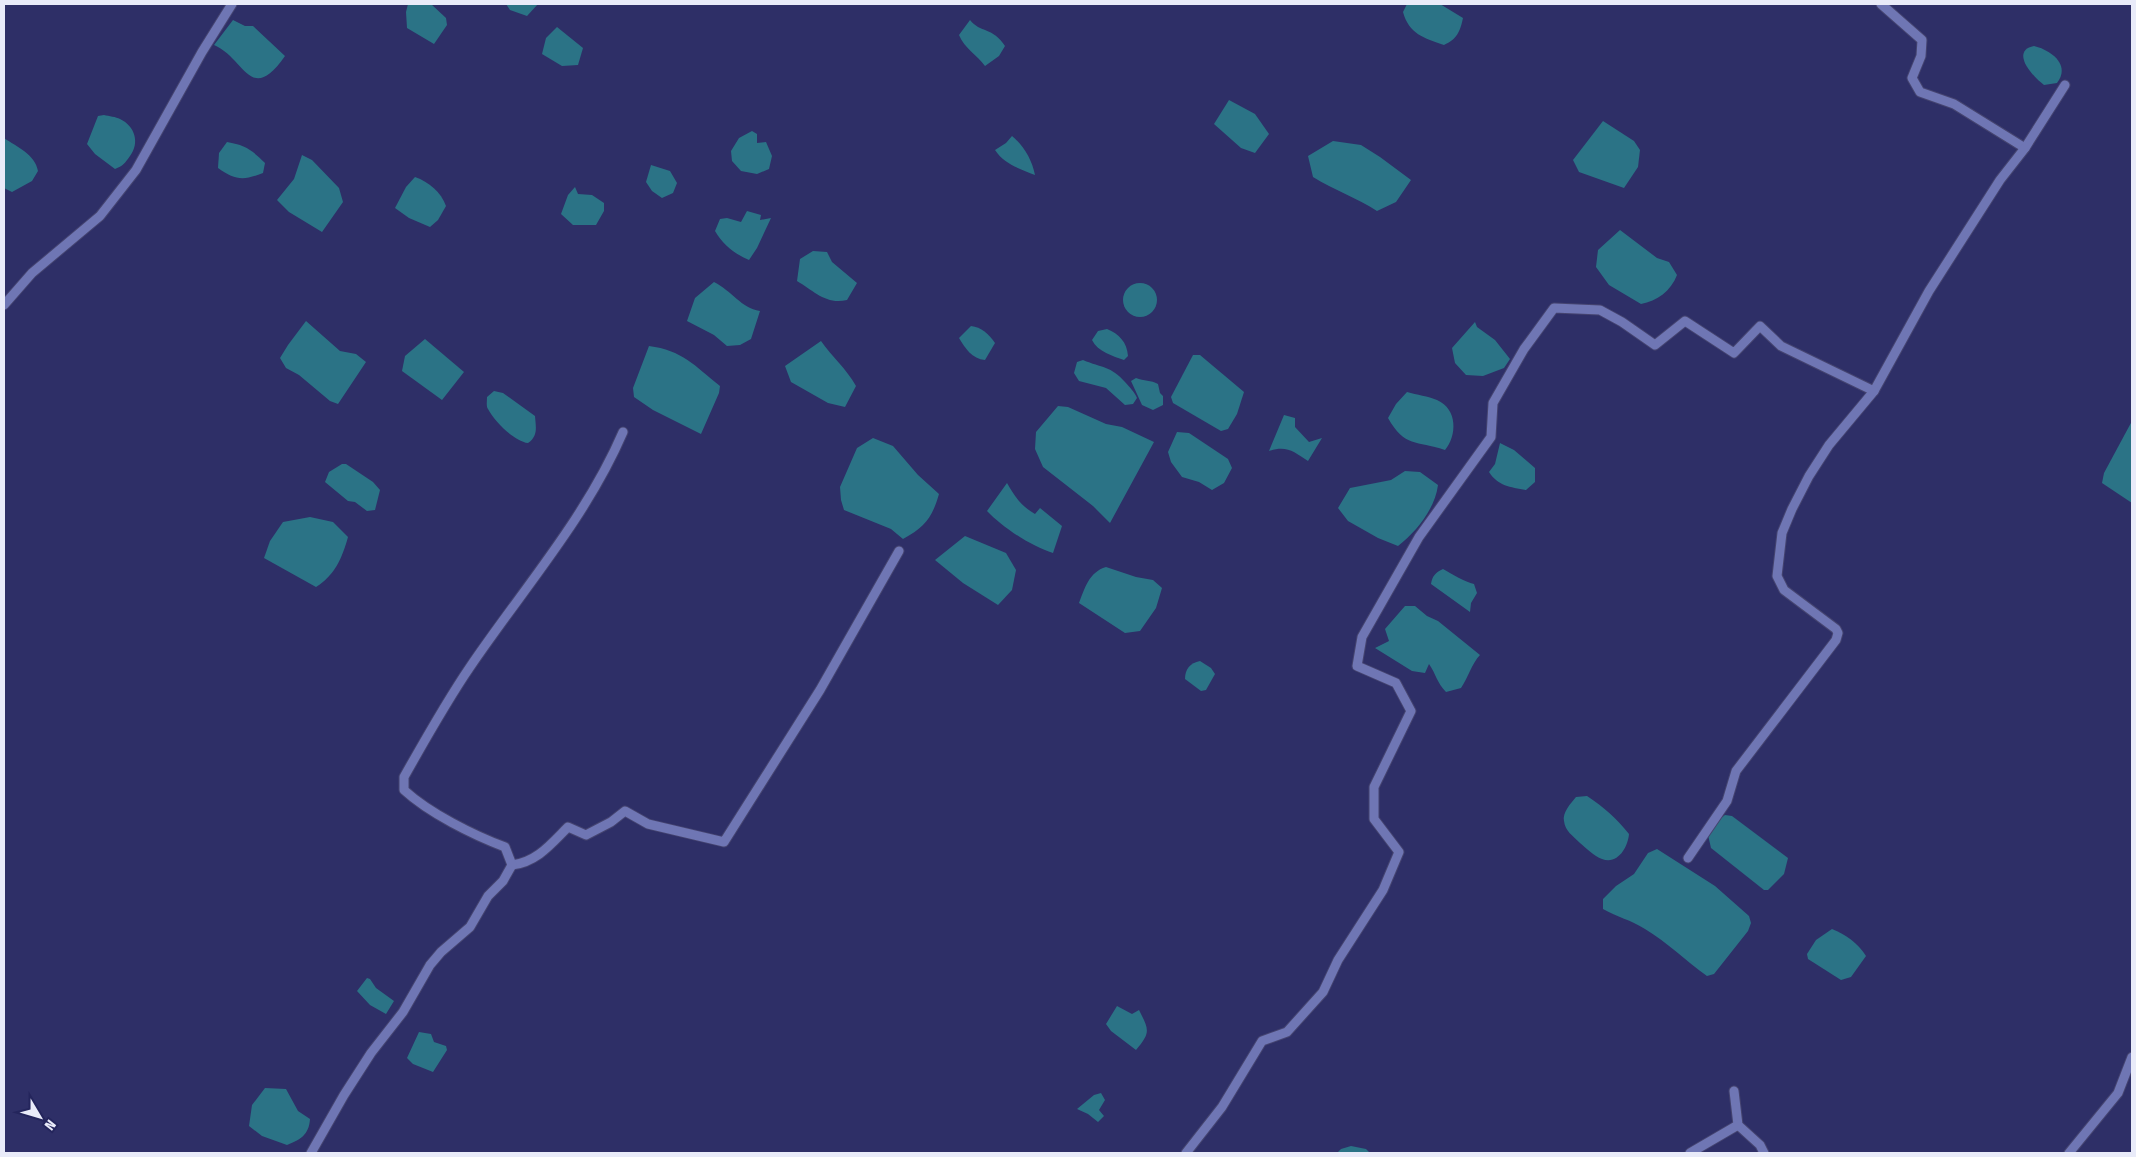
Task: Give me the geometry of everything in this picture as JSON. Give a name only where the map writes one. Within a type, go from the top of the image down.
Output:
[{"type":"street","points":[[4,306],[32,273],[100,216],[136,170],[202,52],[232,4]]},
{"type":"street","points":[[1881,4],[1922,40],[1921,56],[1912,78],[1920,92],[1954,104],[2025,148]]},
{"type":"street","points":[[1688,858],[1727,801],[1736,771],[1836,640],[1838,633],[1836,629],[1784,590],[1777,576],[1782,533],[1792,509],[1809,476],[1829,445],[1874,391],[1929,291],[2000,180],[2025,148],[2065,85]]},
{"type":"street","points":[[1186,1153],[1222,1107],[1262,1041],[1287,1032],[1323,992],[1338,960],[1383,890],[1399,852],[1374,819],[1374,787],[1411,711],[1396,683],[1357,666],[1362,636],[1419,537],[1491,437],[1494,403],[1524,349],[1554,308],[1600,310],[1656,345],[1685,321],[1734,353],[1760,326],[1781,346],[1874,391]]},
{"type":"street","points":[[512,865],[505,847],[489,841],[418,803],[404,790],[404,777],[470,667],[585,505],[612,458],[623,432]]},
{"type":"street","points":[[512,865],[526,863],[541,853],[568,827],[586,835],[611,822],[625,811],[648,824],[724,842],[820,690],[899,551]]},
{"type":"street","points":[[311,1153],[344,1095],[371,1053],[403,1012],[430,965],[441,952],[470,927],[488,896],[503,881],[512,865]]},
{"type":"street","points":[[2069,1153],[2118,1093],[2132,1057]]},
{"type":"street","points":[[1734,1091],[1738,1125],[1760,1145],[1764,1153]]},
{"type":"street","points":[[1690,1153],[1738,1125]]},
{"type":"water","points":[[408,4],[431,4],[446,18],[447,25],[434,44],[407,28],[406,12]]},
{"type":"water","points":[[506,4],[538,4],[527,16],[510,10]]},
{"type":"water","points":[[1407,4],[1440,4],[1463,18],[1461,27],[1452,40],[1444,45],[1430,40],[1418,34],[1409,25],[1403,12]]},
{"type":"water","points":[[233,20],[245,26],[253,26],[285,56],[264,77],[255,78],[248,74],[225,51],[214,45]]},
{"type":"water","points":[[970,20],[978,27],[996,36],[1005,46],[999,56],[985,66],[964,44],[959,35]]},
{"type":"water","points":[[557,27],[583,48],[578,65],[562,66],[542,54],[546,38]]},
{"type":"water","points":[[2034,46],[2047,51],[2057,59],[2062,70],[2057,83],[2044,85],[2026,65],[2024,53],[2027,49]]},
{"type":"water","points":[[1229,100],[1255,114],[1269,134],[1255,153],[1241,148],[1214,124]]},
{"type":"water","points":[[104,115],[125,122],[134,135],[135,146],[133,151],[124,164],[115,169],[95,154],[87,144],[98,116]]},
{"type":"water","points":[[1603,121],[1634,141],[1640,150],[1638,167],[1624,188],[1579,172],[1573,160]]},
{"type":"water","points":[[752,131],[757,134],[757,143],[766,142],[772,156],[769,169],[757,174],[741,171],[732,161],[731,151],[739,138]]},
{"type":"water","points":[[1012,136],[1027,154],[1035,175],[1003,159],[995,150],[1006,143]]},
{"type":"water","points":[[4,138],[29,155],[38,171],[32,181],[12,192],[4,188]]},
{"type":"water","points":[[1333,141],[1361,145],[1411,180],[1396,202],[1377,211],[1313,177],[1308,156]]},
{"type":"water","points":[[227,142],[244,147],[256,155],[265,163],[263,173],[239,178],[229,175],[218,168],[219,153]]},
{"type":"water","points":[[302,155],[312,160],[339,188],[343,202],[322,232],[289,212],[277,200],[294,179]]},
{"type":"water","points":[[651,165],[670,171],[677,183],[673,193],[662,198],[652,191],[646,182]]},
{"type":"water","points":[[415,177],[434,188],[446,206],[438,220],[430,227],[409,218],[395,208],[406,187]]},
{"type":"water","points":[[575,187],[578,194],[592,195],[604,203],[604,211],[596,225],[573,225],[561,214],[568,195]]},
{"type":"water","points":[[747,211],[761,215],[760,220],[771,218],[757,248],[749,260],[730,248],[715,231],[720,219],[727,218],[741,222]]},
{"type":"water","points":[[1620,230],[1657,258],[1669,262],[1677,275],[1671,286],[1653,300],[1641,304],[1609,285],[1596,267],[1598,250]]},
{"type":"water","points":[[813,251],[827,252],[832,262],[857,283],[847,300],[833,301],[826,299],[797,281],[800,259]]},
{"type":"water","points":[[714,282],[742,303],[760,311],[751,339],[740,345],[727,346],[714,335],[687,321],[695,298]]},
{"type":"water","points":[[1140,283],[1152,288],[1157,300],[1152,312],[1140,317],[1128,312],[1123,300],[1128,288]]},
{"type":"water","points":[[306,321],[340,351],[356,354],[366,362],[338,404],[330,401],[299,375],[286,368],[280,358]]},
{"type":"water","points":[[1475,322],[1477,327],[1495,340],[1510,359],[1504,368],[1483,376],[1466,375],[1455,363],[1452,348]]},
{"type":"water","points":[[971,326],[984,332],[995,343],[985,360],[976,358],[966,349],[959,338]]},
{"type":"water","points":[[1107,329],[1119,336],[1124,343],[1128,356],[1124,360],[1102,351],[1092,340],[1098,331]]},
{"type":"water","points":[[425,339],[464,372],[442,400],[402,371],[405,356]]},
{"type":"water","points":[[821,341],[856,386],[845,407],[828,403],[791,382],[785,366]]},
{"type":"water","points":[[649,346],[671,351],[688,360],[720,386],[719,393],[701,434],[653,410],[634,397],[633,388]]},
{"type":"water","points":[[1193,355],[1200,355],[1244,392],[1237,414],[1228,429],[1221,431],[1173,403],[1171,397]]},
{"type":"water","points":[[1083,360],[1111,370],[1120,377],[1137,398],[1133,404],[1125,405],[1106,388],[1079,381],[1074,373],[1077,362]]},
{"type":"water","points":[[1136,378],[1158,384],[1160,393],[1163,396],[1163,405],[1153,410],[1142,405],[1131,381]]},
{"type":"water","points":[[494,391],[503,393],[535,416],[535,435],[528,443],[511,435],[491,414],[487,406],[487,397]]},
{"type":"water","points":[[1407,392],[1437,400],[1449,410],[1452,416],[1453,430],[1452,438],[1445,450],[1412,442],[1394,428],[1388,418],[1396,404]]},
{"type":"water","points":[[1058,406],[1068,407],[1106,424],[1122,427],[1154,442],[1110,523],[1093,506],[1043,467],[1035,449],[1036,432]]},
{"type":"water","points":[[1284,415],[1295,418],[1295,427],[1309,442],[1322,438],[1308,461],[1286,449],[1269,451]]},
{"type":"water","points":[[2132,421],[2132,503],[2102,483],[2104,473]]},
{"type":"water","points":[[1177,432],[1189,433],[1228,459],[1232,468],[1224,483],[1212,490],[1199,482],[1182,477],[1171,462],[1168,452]]},
{"type":"water","points":[[873,438],[893,446],[918,475],[939,494],[934,509],[927,521],[903,539],[891,529],[844,510],[841,500],[840,487],[857,448]]},
{"type":"water","points":[[1500,443],[1514,450],[1535,468],[1535,482],[1526,490],[1500,483],[1489,472],[1495,464]]},
{"type":"water","points":[[342,464],[346,464],[373,482],[380,490],[375,510],[367,511],[355,502],[348,501],[325,482],[329,472]]},
{"type":"water","points":[[1405,471],[1420,472],[1438,485],[1433,503],[1424,519],[1398,546],[1378,538],[1348,521],[1338,508],[1350,488],[1391,480]]},
{"type":"water","points":[[1007,483],[1026,508],[1035,514],[1040,508],[1062,526],[1053,553],[1018,536],[987,511]]},
{"type":"water","points":[[310,517],[333,522],[348,537],[337,565],[328,577],[316,587],[264,558],[270,541],[283,522]]},
{"type":"water","points":[[965,536],[1006,553],[1016,570],[1012,590],[998,605],[963,583],[935,560]]},
{"type":"water","points":[[1106,567],[1136,577],[1153,580],[1162,588],[1156,608],[1140,631],[1125,633],[1079,603],[1086,586],[1095,573]]},
{"type":"water","points":[[1443,569],[1474,584],[1477,593],[1471,603],[1470,612],[1431,584],[1438,571]]},
{"type":"water","points":[[1405,606],[1415,606],[1427,616],[1438,621],[1480,655],[1461,688],[1446,692],[1429,664],[1425,673],[1412,671],[1375,648],[1389,641],[1385,629]]},
{"type":"water","points":[[1200,661],[1211,668],[1215,674],[1206,690],[1201,691],[1185,679],[1189,667],[1193,663]]},
{"type":"water","points":[[1587,796],[1620,823],[1629,834],[1627,844],[1621,854],[1613,859],[1602,859],[1596,856],[1566,828],[1564,815],[1567,808],[1576,797]]},
{"type":"water","points":[[1725,815],[1732,816],[1788,858],[1784,874],[1768,890],[1764,890],[1711,848],[1708,835],[1717,821]]},
{"type":"water","points":[[1657,849],[1715,886],[1749,916],[1751,923],[1748,931],[1714,974],[1707,976],[1653,934],[1603,909],[1603,899],[1616,886],[1634,874],[1648,853]]},
{"type":"water","points":[[1832,929],[1851,940],[1866,956],[1851,977],[1841,980],[1808,959],[1807,954],[1816,940]]},
{"type":"water","points":[[367,978],[370,979],[376,988],[394,1001],[386,1014],[370,1005],[357,991]]},
{"type":"water","points":[[1117,1006],[1132,1014],[1139,1010],[1145,1022],[1146,1035],[1136,1050],[1111,1031],[1106,1024]]},
{"type":"water","points":[[419,1032],[431,1034],[434,1042],[446,1046],[447,1050],[433,1072],[413,1064],[407,1058]]},
{"type":"water","points":[[265,1088],[286,1089],[298,1111],[310,1119],[306,1133],[300,1139],[287,1145],[262,1136],[249,1126],[252,1105]]},
{"type":"water","points":[[1101,1093],[1105,1100],[1099,1110],[1104,1116],[1098,1122],[1088,1114],[1077,1109],[1094,1095]]},
{"type":"water","points":[[1351,1146],[1366,1149],[1370,1153],[1337,1153],[1341,1149]]}]
